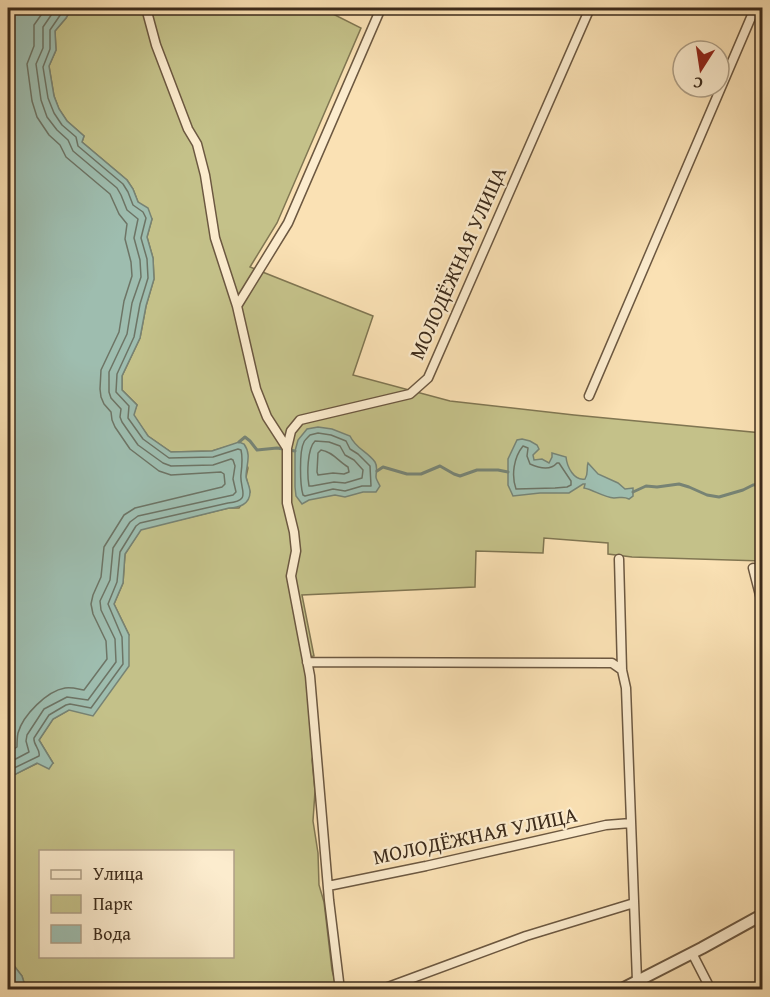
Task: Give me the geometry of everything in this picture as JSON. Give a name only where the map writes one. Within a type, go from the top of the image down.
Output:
[{"type":"street","points":[[146,8],[156,45],[188,129],[197,144],[205,175],[215,238],[237,306],[256,389],[267,417],[287,448]]},
{"type":"street","points":[[237,306],[288,223],[381,8]]},
{"type":"street","name":"МОЛОДЁЖНАЯ УЛИЦА","points":[[340,990],[328,886],[310,676],[291,576],[296,551],[287,503],[287,448],[291,431],[300,420],[410,394],[428,378],[590,8]]},
{"type":"street","points":[[589,396],[754,8],[762,11]]},
{"type":"street","points":[[619,558],[637,981]]},
{"type":"street","points":[[753,568],[762,603]]},
{"type":"street","points":[[307,662],[612,663],[622,670]]},
{"type":"street","name":"МОЛОДЁЖНАЯ УЛИЦА","points":[[328,886],[426,867],[606,825],[631,823]]},
{"type":"street","points":[[380,990],[526,936],[634,903]]},
{"type":"street","points":[[620,990],[762,915]]},
{"type":"street","points":[[692,954],[711,990]]},
{"type":"green space","points":[[72,8],[331,8],[331,13],[361,28],[277,223],[250,267],[373,316],[353,375],[450,401],[762,433],[762,561],[632,557],[608,554],[608,543],[544,538],[543,553],[476,551],[475,587],[302,595],[314,656],[303,658],[316,742],[312,760],[315,791],[313,821],[318,853],[319,885],[324,902],[332,970],[337,989],[26,989],[22,976],[8,958],[9,777],[38,763],[53,763],[39,740],[53,719],[69,710],[129,635],[114,604],[123,583],[125,554],[141,529],[229,508],[239,508],[250,492],[246,477],[248,468],[239,443],[212,451],[171,452],[148,436],[133,415],[137,405],[122,390],[122,376],[140,338],[154,279],[153,258],[147,237],[152,219],[138,202],[127,180],[82,142],[84,136],[67,121],[59,109],[54,96],[49,66],[56,50],[55,31]]},
{"type":"water","points":[[8,8],[72,8],[55,31],[56,50],[49,66],[54,96],[67,121],[84,136],[82,142],[127,180],[138,202],[148,208],[152,219],[147,237],[153,258],[154,279],[140,338],[122,376],[122,390],[137,405],[134,415],[148,436],[171,452],[212,451],[239,442],[244,444],[248,452],[246,477],[250,496],[246,502],[237,507],[141,530],[125,554],[123,583],[114,604],[129,635],[129,666],[93,716],[69,710],[53,719],[39,740],[53,763],[49,769],[37,763],[10,777],[8,781]]},
{"type":"water","points":[[318,427],[332,429],[350,436],[355,444],[372,458],[377,467],[376,478],[380,486],[376,492],[363,492],[345,497],[335,495],[309,500],[302,504],[296,496],[295,451],[298,440],[307,429]]},
{"type":"water","points":[[522,439],[537,445],[539,449],[533,455],[534,460],[542,459],[549,463],[552,453],[566,457],[572,473],[581,479],[586,477],[588,463],[598,474],[618,483],[625,489],[633,488],[633,496],[629,499],[614,498],[584,488],[585,484],[583,484],[569,493],[513,496],[508,485],[508,459],[517,440]]},
{"type":"water","points":[[8,958],[22,976],[26,989],[8,989]]},
{"type":"waterway","points":[[239,442],[245,437],[257,450],[277,448],[295,451]]},
{"type":"waterway","points":[[377,471],[383,467],[407,474],[421,474],[440,466],[460,476],[477,470],[508,472]]},
{"type":"waterway","points":[[633,492],[646,486],[679,484],[707,495],[719,497],[762,484]]}]
